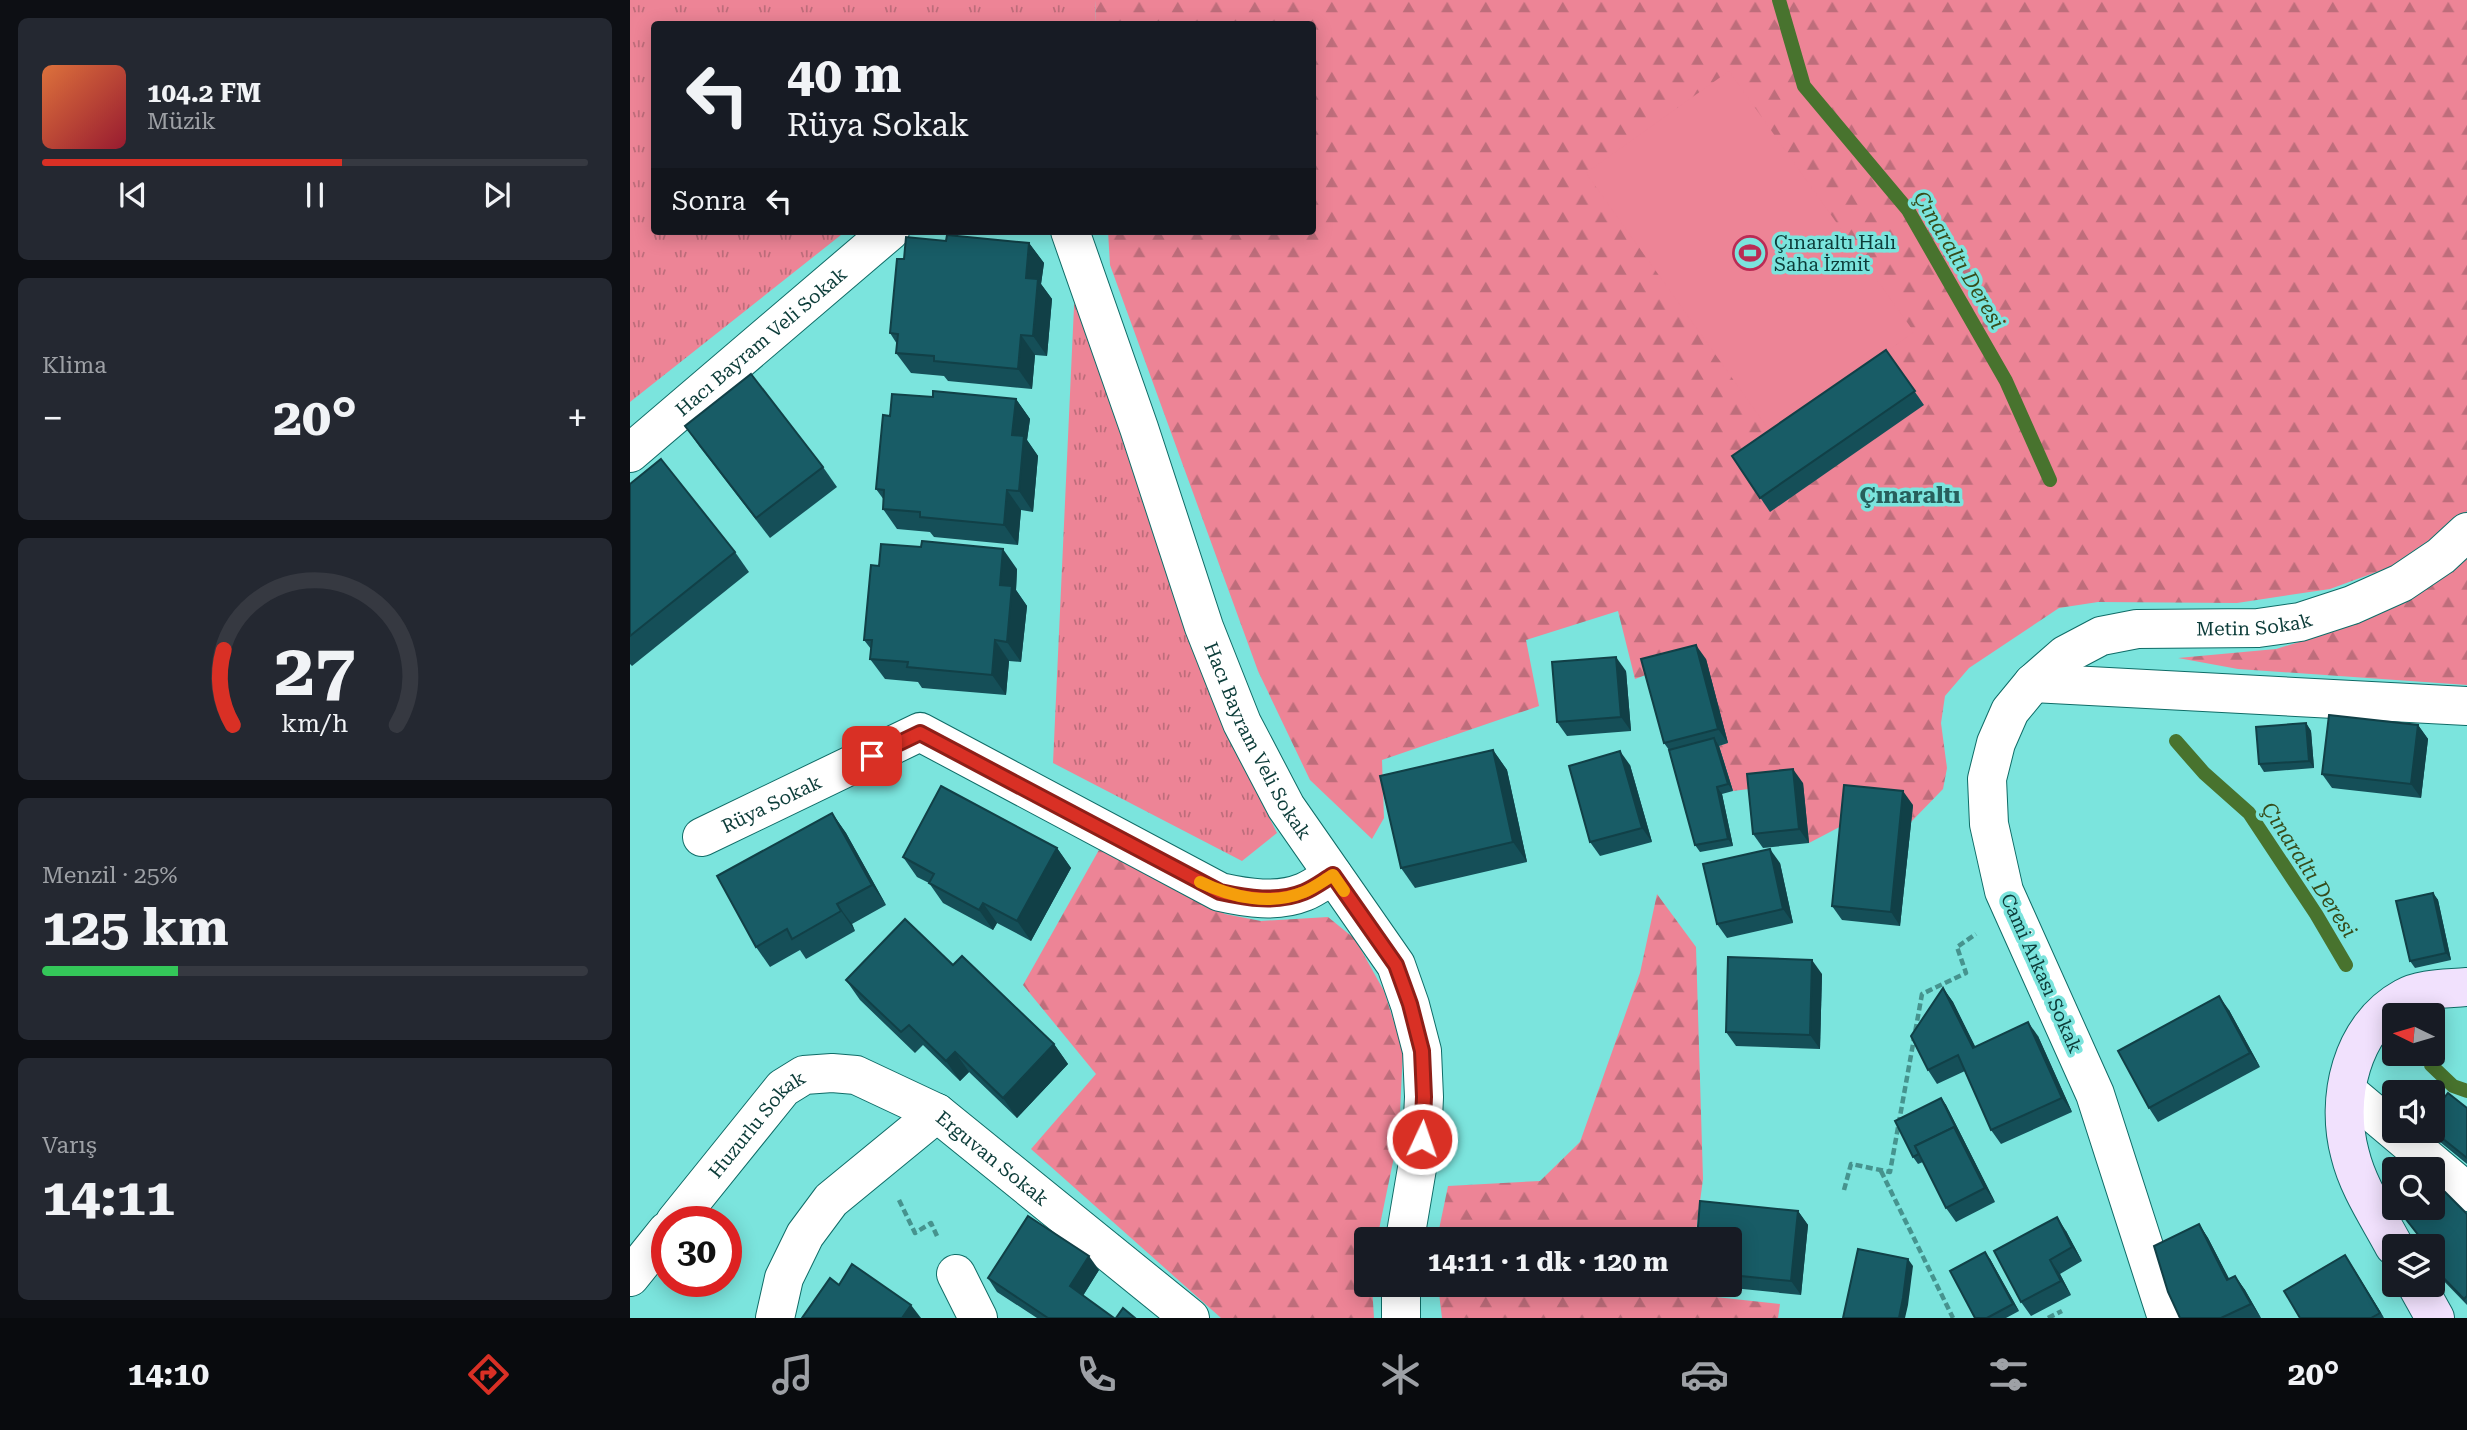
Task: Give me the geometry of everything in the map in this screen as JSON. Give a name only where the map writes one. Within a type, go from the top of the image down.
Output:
[{"type":"main road","points":[[2387,1234],[2362,1187],[2350,1157],[2345,1133],[2347,1091],[2355,1054],[2370,1026],[2387,1009],[2406,996],[2432,990],[2467,987]]},
{"type":"main road","points":[[2423,1297],[2435,1318]]},
{"type":"street","name":"Hacı Bayram Veli Sokak","points":[[630,453],[885,235]]},
{"type":"street","name":"Hacı Bayram Veli Sokak","points":[[1071,235],[1139,428],[1204,627],[1254,750],[1286,807],[1396,965],[1410,1004],[1422,1051],[1424,1097],[1422,1139],[1407,1227]]},
{"type":"street","name":"Metin Sokak","points":[[2034,683],[2065,654],[2101,636],[2137,629],[2258,628],[2300,622],[2352,605],[2401,583],[2441,556],[2467,532]]},
{"type":"street","points":[[2034,683],[2467,706]]},
{"type":"street","name":"Cami Arkası Sokak","points":[[2034,683],[2010,711],[1996,743],[1987,779],[1989,824],[2004,891],[2095,1094],[2167,1318]]},
{"type":"street","name":"Rüya Sokak","points":[[702,837],[920,733],[1220,892],[1250,898],[1277,898],[1303,892],[1333,875]]},
{"type":"street","name":"Huzurlu Sokak","points":[[688,1206],[783,1088],[804,1075],[856,1075],[937,1113]]},
{"type":"street","points":[[2347,1091],[2467,1192]]},
{"type":"street","name":"Erguvan Sokak","points":[[775,1318],[783,1278],[805,1235],[831,1200],[937,1113],[1190,1318]]},
{"type":"street","points":[[630,1277],[651,1251]]},
{"type":"street","points":[[956,1274],[978,1318]]},
{"type":"street","points":[[1401,1297],[1401,1318]]},
{"type":"path","points":[[1844,1190],[1851,1164],[1890,1172],[1922,994],[1966,973],[1957,947],[1979,932],[1983,943]]},
{"type":"path","points":[[879,1161],[915,1233],[931,1223],[956,1274]]},
{"type":"path","points":[[1881,1170],[1953,1318]]},
{"type":"path","points":[[2048,1318],[2062,1311]]},
{"type":"green space","points":[[630,0],[1095,0],[1096,21],[651,21],[651,235],[841,235],[630,402]]},
{"type":"green space","points":[[1095,0],[2467,0],[2467,511],[2457,521],[2390,567],[2330,589],[2237,603],[2098,602],[2059,608],[1969,668],[1945,696],[1941,723],[1947,768],[1943,789],[1910,823],[1851,821],[1809,843],[1757,788],[1733,791],[1719,746],[1727,743],[1651,673],[1635,679],[1618,611],[1526,640],[1539,706],[1382,760],[1384,818],[1372,839],[1310,780],[1258,671],[1110,265],[1108,235],[1316,235],[1316,21],[1096,21]]},
{"type":"green space","name":"Çınaraltı Halı Saha İzmit","points":[[1729,71],[1914,332],[1772,434],[1586,173]]},
{"type":"green space","points":[[1075,285],[1216,710],[1277,833],[1242,861],[1053,763]]},
{"type":"green space","points":[[2467,555],[2467,685],[2238,669],[2178,658],[2276,649],[2332,632],[2397,604],[2440,580]]},
{"type":"green space","points":[[1100,848],[1225,914],[1261,921],[1328,917],[1355,939],[1384,991],[1403,1050],[1399,1133],[1379,1227],[1354,1227],[1354,1297],[1373,1297],[1374,1318],[1221,1318],[1031,1149],[1096,1074],[1023,985]]},
{"type":"green space","points":[[1657,894],[1696,947],[1703,1179],[1697,1227],[1439,1227],[1448,1186],[1540,1181],[1580,1142],[1640,973]]},
{"type":"green space","points":[[1439,1297],[1716,1297],[1780,1304],[1778,1318],[1442,1318]]},
{"type":"building","points":[[947,235],[1029,243],[1026,278],[1038,279],[1033,336],[1021,335],[1018,369],[934,361],[934,356],[896,353],[898,334],[890,333],[897,259],[904,259],[906,237],[946,241]]},
{"type":"building","points":[[1886,350],[1915,391],[1760,498],[1732,456]]},
{"type":"building","points":[[751,374],[823,467],[756,518],[685,426]]},
{"type":"building","points":[[933,391],[1016,399],[1012,435],[1024,436],[1019,491],[1007,490],[1004,525],[920,517],[920,512],[883,509],[884,490],[876,489],[883,415],[890,416],[892,394],[933,397]]},
{"type":"building","points":[[661,459],[735,552],[630,636],[630,484]]},
{"type":"building","points":[[922,541],[1003,549],[1000,585],[1012,586],[1007,642],[995,640],[992,675],[907,667],[908,662],[870,659],[872,640],[864,640],[871,565],[879,566],[881,544],[921,547]]},
{"type":"building","points":[[1696,645],[1718,729],[1664,743],[1641,659]]},
{"type":"building","points":[[1616,657],[1621,717],[1557,722],[1552,662]]},
{"type":"building","points":[[2329,715],[2418,725],[2411,784],[2322,774]]},
{"type":"building","points":[[2306,723],[2309,761],[2259,764],[2256,727]]},
{"type":"building","points":[[1714,738],[1728,784],[1717,787],[1728,839],[1695,845],[1669,750]]},
{"type":"building","points":[[1493,750],[1513,842],[1401,868],[1380,776]]},
{"type":"building","points":[[1620,751],[1642,828],[1590,842],[1569,766]]},
{"type":"building","points":[[1793,769],[1799,829],[1753,834],[1747,774]]},
{"type":"building","points":[[1844,785],[1903,791],[1891,912],[1832,906]]},
{"type":"building","points":[[941,786],[1057,848],[1017,921],[983,903],[979,910],[929,883],[934,874],[903,857]]},
{"type":"building","points":[[832,813],[872,885],[837,904],[841,911],[792,939],[787,929],[756,947],[717,876]]},
{"type":"building","points":[[1770,849],[1783,909],[1717,924],[1703,864]]},
{"type":"building","points":[[2433,893],[2446,953],[2410,961],[2396,901]]},
{"type":"building","points":[[905,919],[953,965],[962,956],[1054,1044],[1003,1098],[955,1052],[946,1061],[909,1025],[901,1032],[846,980]]},
{"type":"building","points":[[1728,957],[1812,960],[1810,1035],[1726,1032]]},
{"type":"building","points":[[1943,988],[1973,1048],[2028,1022],[2062,1098],[1991,1130],[1958,1055],[1928,1070],[1911,1036]]},
{"type":"building","points":[[2219,996],[2250,1053],[2149,1108],[2118,1051]]},
{"type":"building","points":[[2448,1093],[2467,1108],[2467,1158],[2445,1140],[2445,1097]]},
{"type":"building","points":[[1941,1098],[1959,1134],[1954,1127],[1915,1146],[1919,1154],[1913,1157],[1895,1121]]},
{"type":"building","points":[[1954,1127],[1985,1188],[1946,1208],[1915,1146]]},
{"type":"building","points":[[2445,1192],[2467,1214],[2467,1296],[2464,1299],[2445,1279],[2445,1234],[2418,1234],[2407,1220],[2445,1220]]},
{"type":"building","points":[[1700,1201],[1798,1211],[1791,1281],[1742,1276],[1742,1227],[1698,1227]]},
{"type":"building","points":[[1028,1216],[1089,1256],[1070,1286],[1114,1318],[1048,1318],[988,1278]]},
{"type":"building","points":[[2057,1217],[2072,1247],[2050,1260],[2061,1281],[2021,1302],[1994,1251]]},
{"type":"building","points":[[2199,1224],[2227,1280],[2235,1276],[2251,1304],[2221,1318],[2180,1318],[2168,1292],[2154,1246]]},
{"type":"building","points":[[1858,1249],[1908,1259],[1899,1318],[1843,1318]]},
{"type":"building","points":[[1985,1252],[2013,1304],[1987,1318],[1975,1318],[1950,1271]]},
{"type":"building","points":[[2345,1255],[2380,1313],[2371,1318],[2300,1318],[2284,1291]]},
{"type":"building","points":[[852,1264],[911,1305],[902,1318],[802,1318],[830,1278],[839,1285]]},
{"type":"building","points":[[1123,1308],[1135,1318],[1116,1318]]},
{"type":"waterway","name":"Çınaraltı Deresi","points":[[1779,0],[1804,86],[1908,210],[2006,381],[2050,480]]},
{"type":"waterway","name":"Çınaraltı Deresi","points":[[2176,741],[2204,773],[2249,813],[2316,914],[2346,965]]},
{"type":"waterway","name":"Çınaraltı Deresi","points":[[2432,1066],[2453,1086],[2467,1091]]},
{"type":"slow traffic","points":[[1200,882],[1220,892],[1250,898],[1277,898],[1303,892],[1333,875],[1344,891]]},
{"type":"place","name":"Çınaraltı Halı Saha İzmit","points":[[1750,253]]},
{"type":"district","name":"Çınaraltı","points":[[1910,495]]},
{"type":"route","points":[[872,756],[920,733],[1220,892],[1250,898],[1277,898],[1303,892],[1333,875],[1396,965],[1410,1004],[1422,1051],[1422,1139]]}]
